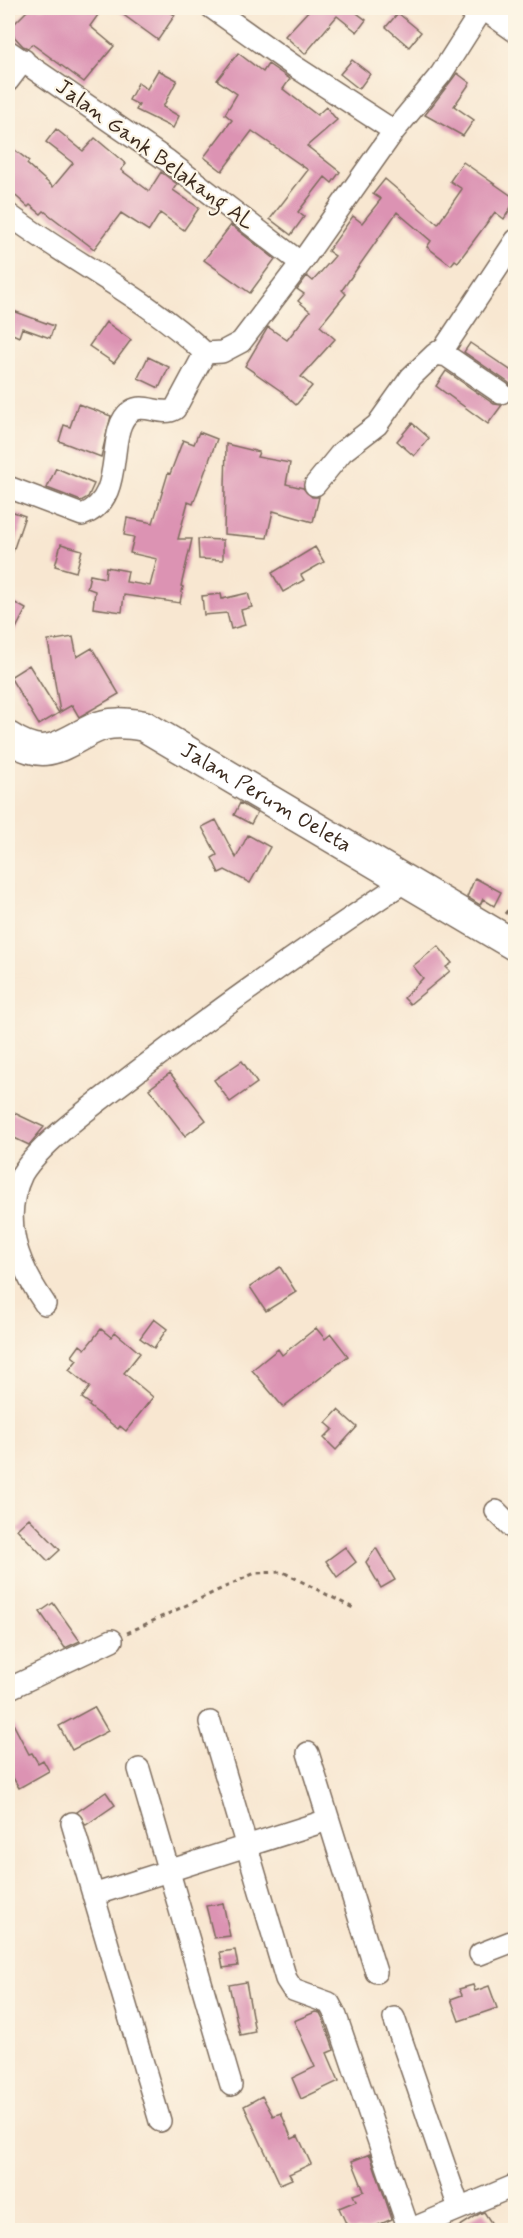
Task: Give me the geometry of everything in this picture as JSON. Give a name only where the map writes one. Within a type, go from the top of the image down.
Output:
[{"type":"street","points":[[8,214],[54,248],[137,299],[183,333],[205,353],[222,352],[241,342],[301,263],[394,131],[441,74],[482,8],[516,32]]},
{"type":"street","points":[[218,9],[294,66],[394,131]]},
{"type":"street","points":[[8,81],[16,56]]},
{"type":"street","name":"Jalan Gank Belakang AL","points":[[16,56],[168,161],[301,263]]},
{"type":"street","points":[[315,485],[342,452],[377,425],[411,377],[445,347],[516,240]]},
{"type":"street","points":[[8,487],[82,515],[91,512],[105,498],[112,477],[117,439],[125,417],[131,410],[140,408],[169,412],[176,409],[205,353]]},
{"type":"street","points":[[435,354],[447,356],[501,393]]},
{"type":"street","name":"Jalan Perum Oeleta","points":[[8,737],[30,750],[42,751],[74,741],[94,728],[121,723],[144,726],[516,946]]},
{"type":"street","points":[[45,1304],[24,1274],[15,1253],[11,1231],[10,1207],[22,1175],[32,1162],[89,1109],[207,1018],[298,953],[407,880]]},
{"type":"street","points":[[496,1511],[516,1531]]},
{"type":"street","points":[[8,1689],[112,1640]]},
{"type":"street","points":[[210,1722],[286,1979],[293,1990],[329,2003],[336,2016],[409,2230],[439,2224],[459,2208],[514,2190]]},
{"type":"street","points":[[308,1753],[376,1972]]},
{"type":"street","points":[[139,1769],[231,2085]]},
{"type":"street","points":[[93,1895],[328,1820]]},
{"type":"street","points":[[72,1823],[159,2121]]},
{"type":"street","points":[[480,1954],[516,1940]]},
{"type":"street","points":[[394,2018],[459,2208]]},
{"type":"path","points":[[112,1640],[255,1573],[284,1572],[355,1609]]},
{"type":"building","points":[[30,8],[103,8],[90,26],[114,46],[84,82],[32,44],[28,48],[23,46],[8,30]]},
{"type":"building","points":[[114,8],[164,8],[175,15],[158,40]]},
{"type":"building","points":[[311,8],[350,8],[366,20],[357,32],[337,16],[305,54],[285,36]]},
{"type":"building","points":[[398,13],[421,32],[409,47],[386,27]]},
{"type":"building","points":[[238,53],[263,72],[268,64],[290,79],[283,89],[317,115],[326,107],[337,120],[307,146],[340,172],[332,183],[325,177],[298,212],[304,217],[291,235],[270,219],[308,170],[252,131],[222,171],[204,157],[232,120],[225,114],[237,94],[217,80]]},
{"type":"building","points":[[352,60],[370,74],[359,89],[340,74]]},
{"type":"building","points":[[158,70],[177,80],[163,107],[179,116],[173,128],[136,110],[139,105],[129,100],[138,83],[147,89]]},
{"type":"building","points":[[457,73],[470,83],[454,106],[474,120],[463,136],[425,115]]},
{"type":"building","points":[[56,129],[83,151],[95,138],[126,164],[121,170],[149,191],[161,172],[177,184],[173,190],[199,208],[184,230],[160,213],[149,231],[121,213],[94,249],[44,211],[41,214],[30,205],[28,207],[8,189],[8,145],[29,161],[27,164],[53,187],[73,163],[46,142]]},
{"type":"building","points":[[463,162],[516,199],[504,219],[495,212],[458,262],[455,260],[451,265],[427,247],[431,241],[397,212],[342,290],[346,294],[320,326],[335,339],[301,377],[312,386],[296,405],[281,391],[245,366],[268,327],[287,340],[310,311],[298,301],[304,294],[297,289],[307,276],[313,281],[335,256],[328,251],[353,216],[362,223],[381,199],[373,194],[385,179],[438,224],[462,189],[450,181]]},
{"type":"building","points":[[231,225],[275,259],[250,293],[204,260]]},
{"type":"building","points":[[8,309],[54,326],[50,338],[22,328],[19,337],[8,332]]},
{"type":"building","points":[[106,322],[131,340],[114,363],[89,346]]},
{"type":"building","points":[[470,343],[516,374],[516,398],[509,383],[464,352]]},
{"type":"building","points":[[148,357],[169,367],[159,388],[138,378]]},
{"type":"building","points":[[446,371],[494,404],[502,405],[488,424],[436,386]]},
{"type":"building","points":[[78,404],[111,416],[101,457],[59,441],[64,425],[70,427]]},
{"type":"building","points":[[412,423],[429,438],[414,456],[397,441]]},
{"type":"building","points":[[199,432],[217,439],[193,504],[188,502],[178,539],[192,539],[181,586],[183,587],[180,603],[124,595],[122,612],[93,608],[95,591],[87,588],[90,575],[105,578],[106,567],[128,571],[126,582],[150,586],[157,559],[130,553],[134,537],[124,535],[127,518],[153,523],[168,473],[170,474],[183,440],[194,444]]},
{"type":"building","points":[[226,444],[259,452],[257,457],[290,463],[286,484],[303,488],[312,497],[319,497],[313,522],[273,511],[267,538],[224,534]]},
{"type":"building","points":[[56,468],[94,484],[88,497],[81,501],[47,488]]},
{"type":"building","points":[[8,510],[25,516],[10,560],[8,559]]},
{"type":"building","points":[[198,539],[223,540],[223,560],[199,559]]},
{"type":"building","points":[[61,544],[82,550],[76,572],[55,566]]},
{"type":"building","points":[[315,547],[324,562],[301,575],[304,580],[283,592],[272,573]]},
{"type":"building","points":[[248,593],[252,607],[241,610],[245,625],[231,629],[227,613],[204,615],[202,596],[221,594],[222,599]]},
{"type":"building","points":[[8,599],[26,609],[8,644]]},
{"type":"building","points":[[73,637],[77,657],[92,648],[119,694],[79,717],[72,705],[60,712],[48,641]]},
{"type":"building","points":[[29,665],[59,713],[39,725],[10,677]]},
{"type":"building","points":[[240,803],[257,813],[251,824],[234,815]]},
{"type":"building","points":[[216,820],[236,858],[248,835],[270,847],[250,883],[225,870],[219,873],[212,858],[217,855],[202,827]]},
{"type":"building","points":[[475,878],[501,892],[494,906],[483,899],[480,905],[467,897]]},
{"type":"building","points":[[438,946],[452,963],[446,967],[450,971],[410,1004],[404,998],[423,978],[413,966]]},
{"type":"building","points":[[242,1061],[257,1083],[230,1102],[214,1080]]},
{"type":"building","points":[[170,1073],[206,1120],[185,1136],[149,1089]]},
{"type":"building","points":[[8,1110],[44,1127],[29,1145],[8,1135]]},
{"type":"building","points":[[280,1267],[296,1292],[266,1311],[250,1287]]},
{"type":"building","points":[[154,1319],[167,1329],[154,1348],[140,1338]]},
{"type":"building","points":[[316,1328],[325,1339],[331,1334],[348,1356],[283,1407],[252,1370],[278,1349],[282,1355]]},
{"type":"building","points":[[101,1329],[111,1337],[115,1332],[140,1353],[124,1373],[153,1397],[126,1431],[120,1426],[118,1429],[89,1406],[90,1404],[82,1398],[90,1387],[69,1370],[77,1360],[72,1356],[80,1345],[85,1349]]},
{"type":"building","points":[[338,1410],[357,1427],[336,1450],[324,1438],[333,1429],[326,1423]]},
{"type":"building","points":[[29,1518],[60,1550],[48,1561],[17,1529]]},
{"type":"building","points":[[345,1547],[356,1562],[337,1577],[326,1561]]},
{"type":"building","points":[[376,1548],[395,1580],[381,1588],[366,1562]]},
{"type":"building","points":[[53,1603],[80,1641],[65,1648],[40,1612]]},
{"type":"building","points":[[94,1707],[108,1731],[72,1750],[59,1726]]},
{"type":"building","points":[[8,1714],[29,1754],[32,1753],[38,1763],[43,1760],[49,1771],[19,1788],[8,1769]]},
{"type":"building","points":[[106,1792],[115,1805],[86,1825],[77,1812]]},
{"type":"building","points":[[223,1903],[230,1936],[214,1938],[206,1906]]},
{"type":"building","points":[[235,1950],[238,1966],[223,1968],[220,1952]]},
{"type":"building","points":[[246,1982],[255,2032],[240,2035],[229,1985]]},
{"type":"building","points":[[473,1985],[475,1991],[489,1986],[497,2008],[459,2021],[451,1999],[462,1995],[459,1989]]},
{"type":"building","points":[[315,2012],[320,2013],[324,2021],[334,2050],[327,2053],[339,2081],[301,2099],[292,2078],[315,2067],[294,2021]]},
{"type":"building","points":[[262,2096],[273,2116],[281,2113],[292,2139],[298,2136],[311,2164],[289,2174],[292,2179],[280,2184],[244,2106]]},
{"type":"building","points":[[370,2154],[392,2219],[367,2230],[349,2230],[339,2208],[356,2201],[353,2195],[364,2191],[352,2161]]},
{"type":"building","points":[[484,2212],[496,2230],[454,2230],[479,2214]]}]
